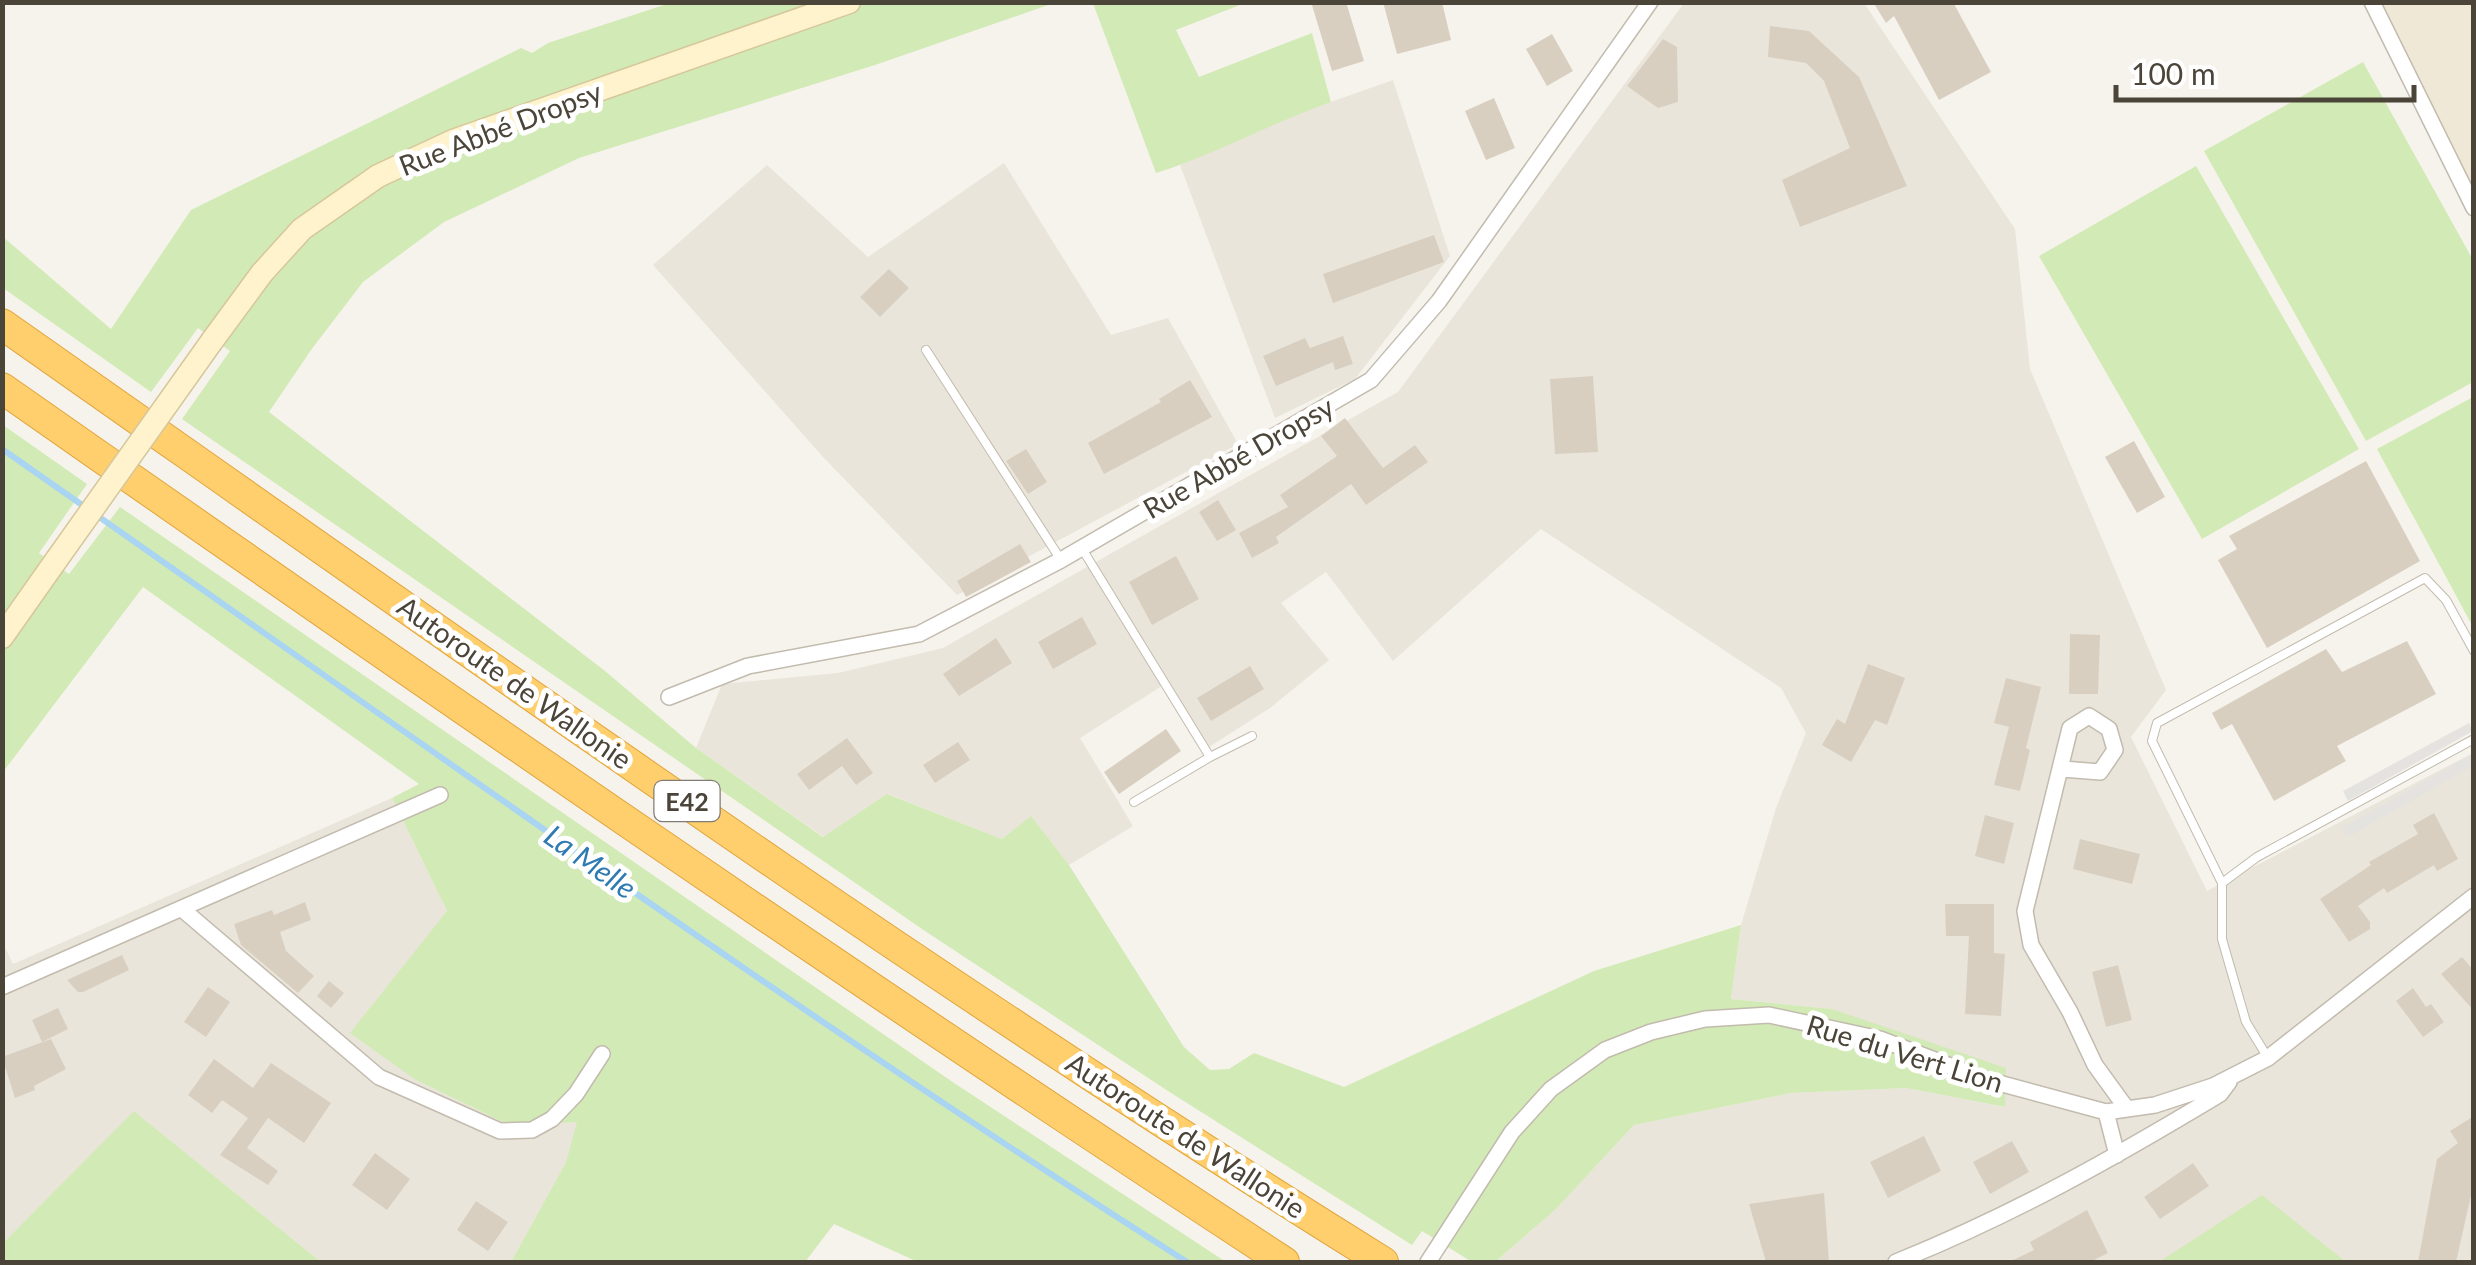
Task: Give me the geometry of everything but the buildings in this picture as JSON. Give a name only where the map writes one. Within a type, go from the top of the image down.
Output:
[{"type":"highway","name":"Autoroute de Wallonie","points":[[2,324],[577,726],[1009,1021],[1383,1262]]},
{"type":"highway","name":"Autoroute de Wallonie","points":[[2,388],[542,766],[981,1064],[1284,1262]]},
{"type":"street","name":"Rue Abbé Dropsy","points":[[2,637],[262,273],[302,229],[378,176],[453,140],[849,2]]},
{"type":"street","name":"Rue Abbé Dropsy","points":[[669,696],[748,666],[919,634],[1061,560],[1370,380],[1438,301],[1650,2]]},
{"type":"street","points":[[2372,2],[2474,208]]},
{"type":"street","points":[[2063,770],[2025,911],[2030,946],[2070,1012],[2095,1066],[2127,1109]]},
{"type":"street","points":[[2,987],[440,795]]},
{"type":"street","points":[[1896,1262],[2050,1194],[2220,1094],[2233,1076],[2268,1058],[2474,896]]},
{"type":"street","points":[[182,909],[378,1076],[500,1131],[532,1130],[552,1119],[576,1094],[602,1054]]},
{"type":"street","name":"Rue du Vert Lion","points":[[1428,1262],[1512,1132],[1551,1089],[1606,1050],[1651,1032],[1705,1018],[1769,1015],[1832,1026],[1984,1079],[2106,1112],[2155,1104],[2233,1076]]},
{"type":"street","points":[[2106,1112],[2118,1155]]},
{"type":"lane","points":[[926,350],[1061,560]]},
{"type":"lane","points":[[1082,548],[1210,757]]},
{"type":"lane","points":[[2268,1058],[2246,1022],[2222,940],[2222,884],[2152,741],[2157,723],[2425,578],[2446,600],[2474,651]]},
{"type":"lane","points":[[1134,802],[1252,736]]},
{"type":"lane","points":[[2222,884],[2257,858],[2474,739]]},
{"type":"shaded area","points":[[1684,3],[1864,3],[2015,229],[2030,369],[2166,690],[2131,737],[2207,891],[2473,753],[2473,1262],[1495,1262],[1556,1209],[1634,1125],[1791,1093],[1906,1088],[2004,1107],[1832,1009],[1731,999],[1741,925],[1776,808],[1806,733],[1781,688],[1541,529],[1393,661],[1326,572],[1281,603],[1329,660],[1270,708],[1209,747],[1168,682],[1080,738],[1133,826],[1069,865],[1031,817],[1002,839],[888,794],[824,837],[696,748],[722,684],[838,673],[943,648],[1398,392]]},
{"type":"shaded area","points":[[2380,3],[2473,3],[2473,187],[2471,183]]},
{"type":"shaded area","points":[[1393,80],[1450,256],[1355,379],[1275,418],[1180,165],[1277,121]]},
{"type":"shaded area","points":[[1004,163],[1111,335],[1168,318],[1238,444],[957,595],[823,457],[653,265],[767,165],[868,257]]},
{"type":"shaded area","points":[[2469,723],[2473,731],[2348,801],[2343,791]]},
{"type":"shaded area","points":[[2473,754],[2473,766],[2348,837],[2341,828]]},
{"type":"shaded area","points":[[392,798],[447,911],[416,1080],[503,1122],[578,1122],[566,1162],[511,1262],[321,1262],[134,1112],[3,1243],[2,941],[13,964]]},
{"type":"green space","points":[[670,3],[1054,3],[875,65],[579,158],[444,222],[363,282],[269,412],[605,671],[696,748],[823,837],[887,794],[1002,839],[1031,816],[1069,865],[1184,1047],[1210,1070],[1229,1069],[1254,1053],[1344,1087],[1594,971],[1741,925],[1731,999],[1832,1009],[2006,1068],[2005,1107],[1906,1088],[1791,1093],[1634,1125],[1556,1209],[1495,1262],[1472,1262],[1422,1231],[1412,1245],[925,931],[182,419],[230,351],[198,328],[151,392],[3,288],[3,237],[111,329],[191,210],[521,48],[532,53],[548,43]]},
{"type":"green space","points":[[1093,3],[1245,3],[1176,30],[1199,77],[1312,33],[1331,102],[1156,173]]},
{"type":"green space","points":[[2363,62],[2473,260],[2473,382],[2366,441],[2204,151]]},
{"type":"green space","points":[[2196,166],[2359,449],[2202,539],[2039,256]]},
{"type":"green space","points":[[2473,397],[2473,627],[2377,449]]},
{"type":"green space","points":[[3,425],[87,484],[39,553],[69,574],[120,507],[954,1083],[1226,1262],[918,1262],[834,1224],[805,1262],[511,1262],[566,1162],[577,1122],[503,1122],[416,1080],[350,1033],[447,911],[392,798],[419,784],[143,587],[3,772]]},
{"type":"green space","points":[[134,1111],[321,1262],[3,1262],[3,1243]]},
{"type":"green space","points":[[2262,1195],[2346,1262],[2159,1262]]},
{"type":"waterway","name":"La Melle","points":[[2,449],[738,964],[1187,1262]]}]
